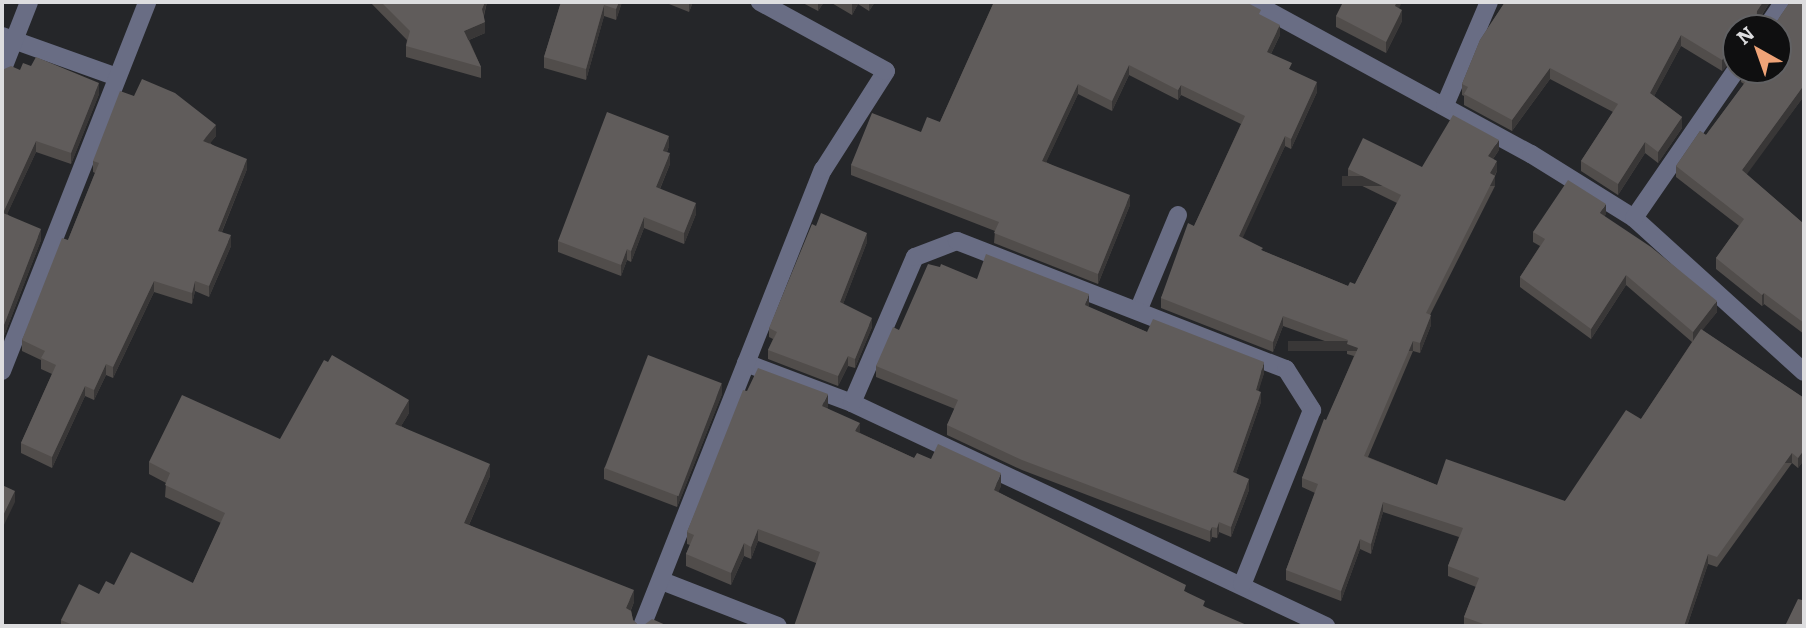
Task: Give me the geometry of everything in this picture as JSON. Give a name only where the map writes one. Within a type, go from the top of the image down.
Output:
[{"type":"street","points":[[2,71],[8,39],[29,2]]},
{"type":"street","points":[[2,371],[147,2]]},
{"type":"street","points":[[642,626],[662,582],[823,170],[886,71],[760,2]]},
{"type":"street","points":[[1252,2],[1531,154],[1634,218],[1804,372]]},
{"type":"street","points":[[1445,106],[1489,2]]},
{"type":"street","points":[[8,39],[117,77]]},
{"type":"street","points":[[1634,218],[1726,84]]},
{"type":"street","points":[[1138,311],[1178,215]]},
{"type":"street","points":[[852,403],[915,257],[957,241],[1286,369],[1312,410],[1242,585]]},
{"type":"street","points":[[746,363],[852,403],[1326,626]]},
{"type":"street","points":[[662,582],[778,626]]},
{"type":"building","points":[[381,2],[485,2],[482,9],[485,22],[464,31],[481,67],[406,46],[410,31]]},
{"type":"building","points":[[561,2],[619,2],[616,9],[604,5],[586,69],[544,57]]},
{"type":"building","points":[[994,2],[1246,2],[1261,10],[1259,14],[1280,25],[1267,52],[1292,63],[1289,69],[1317,82],[1291,139],[1285,136],[1239,236],[1263,248],[1261,250],[1348,286],[1350,282],[1355,284],[1401,195],[1348,169],[1363,138],[1422,167],[1453,115],[1499,140],[1488,156],[1497,161],[1490,173],[1495,176],[1426,313],[1431,315],[1420,343],[1413,341],[1364,456],[1437,485],[1446,459],[1565,501],[1626,410],[1641,419],[1701,329],[1804,398],[1804,450],[1798,458],[1792,453],[1717,557],[1708,554],[1684,626],[1489,626],[1464,617],[1479,578],[1448,566],[1463,528],[1383,502],[1371,544],[1360,539],[1341,591],[1286,570],[1318,484],[1302,478],[1324,419],[1326,420],[1358,348],[1347,344],[1348,340],[1283,316],[1273,342],[1161,298],[1188,223],[1194,226],[1245,116],[1181,85],[1178,90],[1129,65],[1112,101],[1078,84],[1042,161],[1130,195],[1098,274],[994,233],[999,222],[851,165],[872,113],[921,132],[927,117],[940,122]]},
{"type":"building","points":[[1343,2],[1397,2],[1395,6],[1402,10],[1386,42],[1336,16]]},
{"type":"building","points":[[1505,2],[1763,2],[1757,14],[1722,14],[1722,60],[1681,35],[1650,93],[1682,117],[1658,152],[1645,142],[1618,184],[1581,161],[1618,104],[1550,68],[1512,120],[1464,94],[1468,87],[1462,84],[1480,40]]},
{"type":"building","points":[[1790,2],[1804,2],[1804,85],[1742,170],[1804,224],[1804,323],[1764,293],[1762,295],[1716,258],[1744,219],[1676,166],[1700,131],[1706,135],[1744,84],[1792,84],[1792,14],[1782,14]]},
{"type":"building","points":[[36,57],[99,83],[71,153],[36,141],[3,213],[41,229],[2,330],[2,70],[11,66],[20,70],[23,63],[31,66]]},
{"type":"building","points":[[142,79],[175,93],[216,125],[203,141],[247,159],[218,231],[231,235],[209,286],[195,281],[192,293],[154,281],[113,367],[106,364],[94,390],[85,386],[52,457],[21,443],[56,365],[41,358],[45,351],[22,340],[62,238],[68,240],[99,163],[93,161],[120,91],[134,96]]},
{"type":"building","points":[[607,112],[669,136],[663,151],[670,153],[656,187],[696,203],[684,233],[644,217],[631,251],[627,249],[621,265],[558,241]]},
{"type":"building","points":[[1568,180],[1606,204],[1600,213],[1651,247],[1717,301],[1693,332],[1626,275],[1591,329],[1520,277],[1545,239],[1533,232]]},
{"type":"building","points":[[821,213],[867,233],[840,302],[872,318],[855,359],[848,356],[838,376],[768,350],[777,332],[769,328],[812,224],[816,226]]},
{"type":"building","points":[[986,254],[1089,294],[1085,305],[1147,332],[1153,319],[1264,362],[1256,390],[1261,392],[1233,472],[1249,479],[1231,527],[1219,522],[1217,528],[1212,527],[1210,531],[1022,460],[947,425],[958,400],[876,366],[893,327],[899,330],[928,264],[940,267],[941,264],[977,279]]},
{"type":"building","points":[[332,355],[409,400],[395,424],[490,464],[464,523],[634,590],[626,608],[631,611],[633,620],[644,625],[652,619],[668,626],[75,626],[61,620],[79,584],[99,594],[106,581],[114,585],[131,552],[193,583],[225,513],[165,485],[170,473],[149,462],[182,395],[280,439],[324,360],[328,362]]},
{"type":"building","points":[[648,355],[722,383],[678,496],[605,468]]},
{"type":"building","points":[[758,368],[828,394],[822,406],[860,423],[855,431],[914,458],[917,453],[931,459],[938,444],[1001,473],[994,490],[1186,585],[1184,591],[1205,601],[1203,606],[1249,626],[794,626],[820,552],[758,529],[751,547],[744,543],[731,573],[686,554],[694,535],[687,532],[743,390],[747,391]]},
{"type":"building","points":[[2,485],[15,491],[2,518]]},
{"type":"building","points":[[1804,595],[1804,626],[1785,626],[1798,599],[1802,600]]}]
